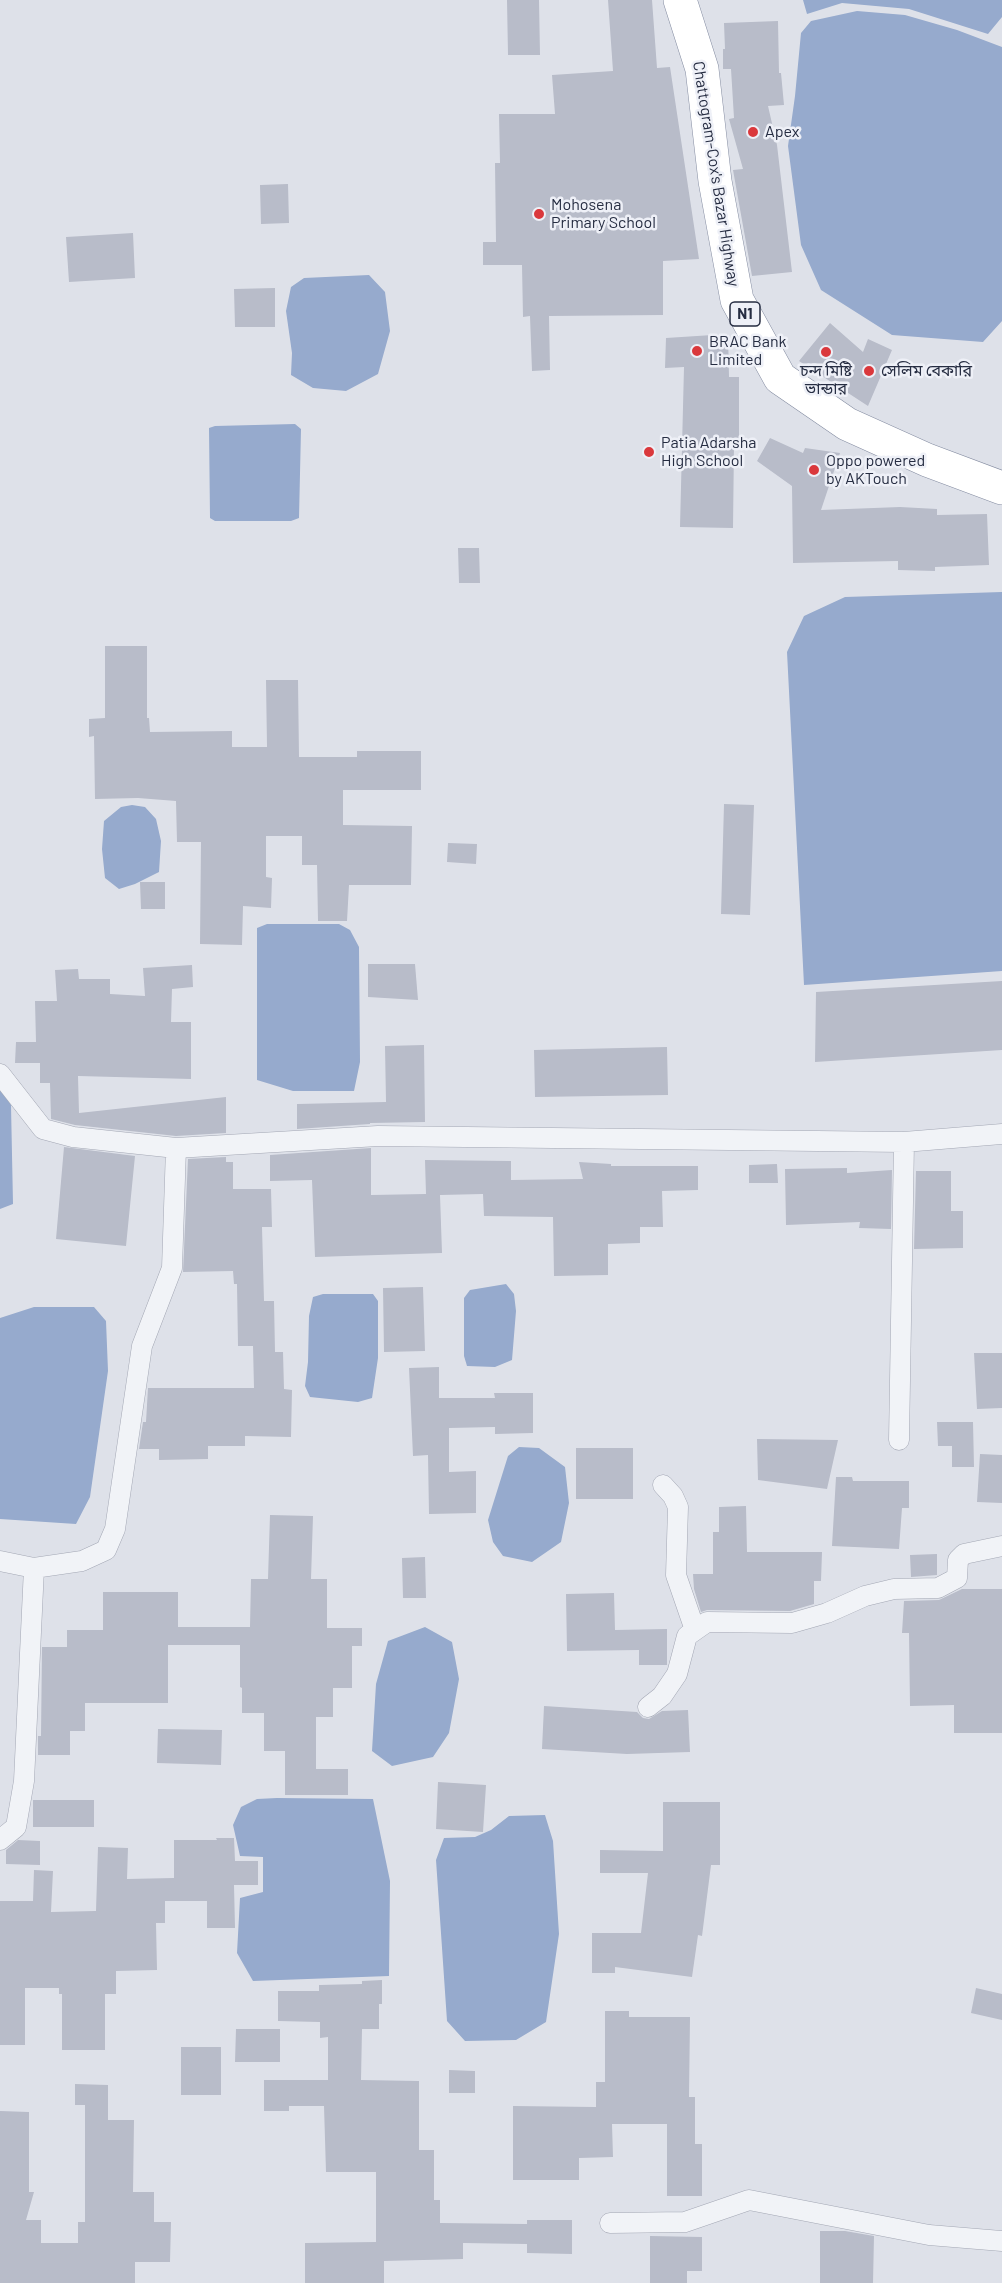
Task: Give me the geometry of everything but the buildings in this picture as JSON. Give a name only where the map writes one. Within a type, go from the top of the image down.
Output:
[{"type":"highway","name":"Chattogram-Cox's Bazar Highway","points":[[680,0],[702,69],[715,181],[737,300],[780,378],[847,424],[927,460],[1002,488]]},
{"type":"street","points":[[0,1074],[44,1129],[73,1137],[176,1148],[378,1136],[904,1142],[1002,1134]]},
{"type":"street","points":[[899,1440],[904,1142]]},
{"type":"street","points":[[0,1561],[34,1568],[82,1560],[106,1550],[115,1529],[142,1346],[172,1268],[176,1148]]},
{"type":"street","points":[[663,1485],[673,1496],[678,1507],[676,1575],[695,1630]]},
{"type":"street","points":[[648,1707],[662,1696],[677,1674],[687,1636],[707,1622],[792,1623],[827,1614],[865,1596],[894,1589],[938,1588],[957,1578],[958,1560],[964,1554],[1002,1546]]},
{"type":"street","points":[[0,1840],[16,1827],[24,1781],[34,1568]]},
{"type":"street","points":[[610,2223],[685,2223],[749,2200],[929,2235],[1002,2241]]},
{"type":"water","points":[[803,0],[1002,0],[1002,17],[988,34],[909,9],[842,3],[807,14]]},
{"type":"water","points":[[857,11],[905,15],[957,30],[1002,47],[1002,321],[983,342],[892,335],[821,290],[801,245],[788,146],[801,33],[811,21]]},
{"type":"water","points":[[369,275],[385,292],[390,331],[378,374],[346,391],[313,388],[291,375],[292,353],[286,311],[291,287],[304,278]]},
{"type":"water","points":[[295,424],[301,429],[299,518],[291,521],[215,521],[210,518],[209,428]]},
{"type":"water","points":[[1002,592],[1002,971],[804,985],[787,652],[804,616],[845,597]]},
{"type":"water","points":[[132,805],[145,807],[156,819],[161,841],[159,872],[119,889],[105,878],[102,849],[104,821],[121,807]]},
{"type":"water","points":[[267,924],[339,924],[350,930],[359,947],[360,1062],[354,1091],[293,1091],[257,1080],[257,928]]},
{"type":"water","points":[[0,1085],[11,1105],[13,1204],[0,1209]]},
{"type":"water","points":[[506,1284],[514,1294],[516,1311],[512,1360],[495,1367],[467,1366],[464,1356],[464,1298],[470,1290]]},
{"type":"water","points":[[323,1294],[373,1294],[378,1301],[378,1358],[372,1398],[358,1402],[310,1397],[305,1386],[309,1316],[313,1297]]},
{"type":"water","points":[[34,1307],[94,1307],[106,1321],[108,1371],[90,1497],[76,1524],[0,1519],[0,1318]]},
{"type":"water","points":[[519,1447],[539,1448],[565,1467],[569,1503],[561,1542],[532,1562],[503,1556],[493,1542],[488,1520],[508,1456]]},
{"type":"water","points":[[425,1627],[452,1642],[459,1679],[449,1733],[433,1757],[392,1766],[372,1751],[376,1684],[388,1641]]},
{"type":"water","points":[[257,1799],[373,1799],[390,1881],[389,1976],[253,1981],[237,1953],[240,1898],[263,1892],[263,1857],[240,1856],[233,1825],[241,1807]]},
{"type":"water","points":[[545,1815],[553,1841],[559,1934],[546,2022],[516,2040],[465,2041],[447,2021],[436,1860],[444,1838],[475,1837],[491,1830],[509,1816]]},
{"type":"place","name":"Apex","points":[[753,132]]},
{"type":"place","name":"Mohosena Primary School","points":[[539,214]]},
{"type":"place","name":"BRAC Bank Limited","points":[[697,351]]},
{"type":"place","name":"চন্দ মিষ্টি ভান্ডার","points":[[826,352]]},
{"type":"place","name":"সেলিম বেকারি","points":[[869,371]]},
{"type":"place","name":"Patia Adarsha High School","points":[[649,452]]},
{"type":"place","name":"Oppo powered by AKTouch","points":[[814,470]]}]
